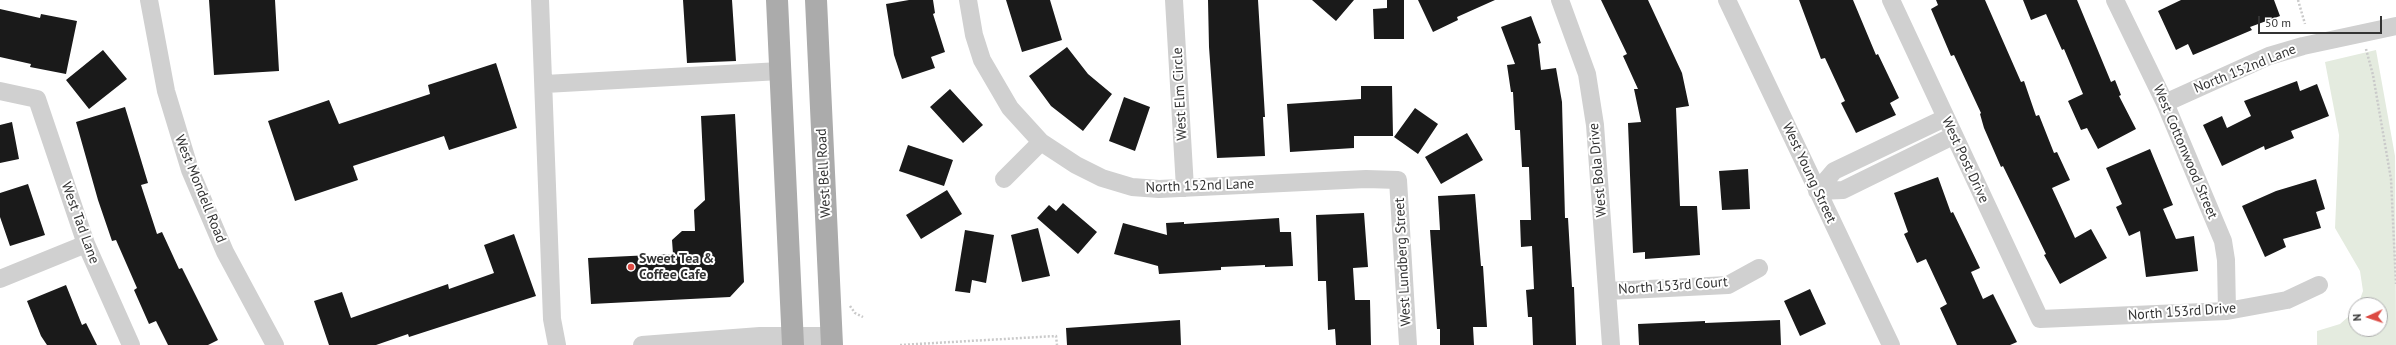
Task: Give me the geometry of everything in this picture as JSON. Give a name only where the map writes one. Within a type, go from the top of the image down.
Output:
[{"type":"main road","points":[[777,0],[792,341]]},
{"type":"main road","name":"West Bell Road","points":[[816,0],[832,340]]},
{"type":"street","name":"West Mondell Road","points":[[149,0],[166,91],[190,170],[225,252],[275,345]]},
{"type":"street","points":[[540,0],[552,319],[557,345]]},
{"type":"street","name":"North 152nd Lane","points":[[968,0],[974,35],[982,60],[1010,108],[1041,142],[1076,165],[1102,178],[1124,185],[1159,189],[1366,179],[1398,180]]},
{"type":"street","name":"West Elm Circle","points":[[1174,0],[1185,188]]},
{"type":"street","name":"West Bola Drive","points":[[1560,0],[1587,74],[1596,125],[1611,345]]},
{"type":"street","name":"West Young Street","points":[[1727,0],[1891,345]]},
{"type":"street","name":"West Post Drive","points":[[1892,0],[1953,136],[2040,319]]},
{"type":"street","name":"West Cottonwood Street","points":[[2116,0],[2165,103],[2223,241],[2226,260],[2227,311]]},
{"type":"street","name":"North 152nd Lane","points":[[2165,103],[2269,56],[2303,46],[2396,26]]},
{"type":"street","points":[[544,84],[780,70]]},
{"type":"street","name":"West Tad Lane","points":[[0,91],[37,99],[86,244],[131,345]]},
{"type":"street","points":[[1817,191],[1834,171],[1945,118]]},
{"type":"street","points":[[1817,191],[1842,190],[1953,136]]},
{"type":"street","points":[[1004,179],[1041,142]]},
{"type":"street","name":"West Lundberg Street","points":[[1398,180],[1408,345]]},
{"type":"street","points":[[0,279],[86,244]]},
{"type":"street","name":"North 153rd Court","points":[[1608,292],[1728,285],[1759,268]]},
{"type":"street","name":"North 153rd Drive","points":[[2040,319],[2227,311],[2287,300],[2319,285]]},
{"type":"street","points":[[642,345],[760,336],[792,341],[832,340]]},
{"type":"path","points":[[2298,0],[2305,24]]},
{"type":"path","points":[[2366,47],[2373,75],[2391,179],[2396,284]]},
{"type":"path","points":[[900,345],[1056,336],[1057,345]]},
{"type":"shaded area","points":[[2376,50],[2395,156],[2396,345],[2317,345],[2317,331],[2340,324],[2348,317],[2348,337],[2388,337],[2388,297],[2361,297],[2363,291],[2360,271],[2335,228],[2339,135],[2325,62]]},
{"type":"building","points":[[209,0],[275,0],[279,71],[214,75]]},
{"type":"building","points":[[683,0],[732,0],[736,61],[687,63]]},
{"type":"building","points":[[909,0],[933,0],[935,13],[933,14],[945,52],[931,57],[935,68],[902,79],[894,55],[886,4]]},
{"type":"building","points":[[1006,0],[1050,0],[1062,40],[1022,52]]},
{"type":"building","points":[[1208,0],[1258,0],[1265,117],[1263,117],[1265,156],[1217,158],[1209,47]]},
{"type":"building","points":[[1312,0],[1354,0],[1336,21]]},
{"type":"building","points":[[1387,0],[1404,0],[1404,39],[1374,39],[1373,9],[1387,8]]},
{"type":"building","points":[[1418,0],[1495,0],[1457,17],[1458,20],[1433,32]]},
{"type":"building","points":[[1601,0],[1648,0],[1682,73],[1689,106],[1676,108],[1680,206],[1697,206],[1700,255],[1645,259],[1645,252],[1633,253],[1628,123],[1641,122],[1634,89],[1638,89],[1623,56],[1627,54]]},
{"type":"building","points":[[1799,0],[1853,0],[1876,55],[1878,54],[1899,98],[1890,103],[1896,115],[1856,133],[1841,103],[1845,101],[1825,58],[1821,59]]},
{"type":"building","points":[[1936,0],[1985,0],[2021,82],[2024,81],[2036,116],[2039,115],[2054,153],[2057,152],[2070,180],[2052,188],[2075,238],[2091,229],[2107,258],[2060,284],[2044,255],[2046,254],[2003,166],[2001,167],[1984,128],[1981,113],[1954,55],[1951,56],[1931,9],[1938,5]]},
{"type":"building","points":[[2023,0],[2077,0],[2111,82],[2115,80],[2121,95],[2119,96],[2136,129],[2098,149],[2087,128],[2081,130],[2068,101],[2083,94],[2064,49],[2062,50],[2046,14],[2031,20]]},
{"type":"building","points":[[2181,0],[2274,0],[2280,16],[2250,27],[2252,30],[2193,55],[2188,44],[2176,50],[2158,11]]},
{"type":"building","points":[[0,9],[40,18],[41,14],[77,21],[66,74],[30,67],[31,64],[0,57]]},
{"type":"building","points":[[1531,16],[1541,43],[1538,44],[1541,70],[1556,68],[1562,102],[1565,218],[1568,218],[1572,287],[1574,287],[1576,345],[1533,345],[1532,317],[1528,317],[1526,290],[1534,289],[1532,246],[1521,247],[1520,220],[1531,220],[1529,167],[1522,167],[1520,130],[1515,130],[1513,92],[1511,92],[1507,65],[1515,64],[1501,27]]},
{"type":"building","points":[[1067,47],[1088,74],[1112,94],[1083,131],[1051,106],[1029,76]]},
{"type":"building","points":[[103,50],[127,79],[89,109],[66,80]]},
{"type":"building","points":[[496,63],[517,128],[449,150],[444,136],[353,166],[358,180],[295,201],[268,121],[329,100],[339,124],[430,94],[428,85]]},
{"type":"building","points":[[2297,81],[2300,91],[2317,84],[2329,116],[2291,131],[2294,138],[2265,150],[2264,146],[2222,166],[2203,125],[2222,116],[2227,128],[2251,116],[2244,101]]},
{"type":"building","points":[[1361,86],[1392,86],[1393,136],[1354,136],[1354,148],[1290,152],[1287,104],[1361,99]]},
{"type":"building","points":[[950,89],[983,125],[963,143],[930,107]]},
{"type":"building","points":[[1124,97],[1150,107],[1135,151],[1109,141]]},
{"type":"building","points":[[125,107],[148,183],[141,185],[157,234],[162,232],[179,269],[182,268],[218,340],[208,345],[168,345],[156,321],[149,324],[134,290],[137,288],[116,240],[112,241],[98,200],[76,122]]},
{"type":"building","points":[[1415,108],[1438,124],[1418,154],[1394,137]]},
{"type":"building","points":[[735,114],[744,282],[730,297],[591,304],[588,258],[673,254],[672,240],[682,231],[695,231],[694,210],[705,200],[701,116]]},
{"type":"building","points":[[12,122],[19,159],[0,163],[0,125]]},
{"type":"building","points":[[1467,133],[1483,160],[1441,184],[1425,157]]},
{"type":"building","points":[[908,145],[953,160],[944,186],[899,171]]},
{"type":"building","points":[[2150,149],[2173,205],[2163,209],[2176,239],[2194,236],[2198,271],[2146,277],[2140,231],[2129,236],[2116,207],[2122,204],[2106,168]]},
{"type":"building","points":[[1748,169],[1750,209],[1722,210],[1719,171]]},
{"type":"building","points":[[1938,177],[1951,213],[1953,212],[1980,268],[1971,272],[1983,299],[1993,294],[2017,342],[2010,345],[1957,345],[1940,308],[1947,304],[1926,259],[1917,263],[1904,234],[1908,232],[1894,193]]},
{"type":"building","points":[[2316,179],[2325,209],[2316,212],[2321,228],[2283,239],[2286,247],[2265,257],[2242,206],[2276,191]]},
{"type":"building","points":[[28,184],[45,235],[10,246],[0,217],[0,193]]},
{"type":"building","points":[[947,190],[962,214],[921,239],[906,215]]},
{"type":"building","points":[[1475,194],[1481,266],[1483,266],[1487,327],[1473,327],[1474,345],[1440,345],[1440,329],[1437,329],[1430,230],[1440,230],[1438,196]]},
{"type":"building","points":[[1063,203],[1097,232],[1078,254],[1037,218],[1049,205],[1056,211]]},
{"type":"building","points":[[1364,213],[1368,267],[1353,268],[1355,300],[1370,300],[1371,345],[1336,345],[1335,329],[1328,330],[1326,281],[1318,281],[1316,215]]},
{"type":"building","points":[[1279,218],[1280,232],[1291,232],[1293,266],[1265,267],[1265,265],[1221,267],[1221,270],[1159,274],[1158,266],[1114,254],[1123,223],[1167,235],[1166,223],[1184,222],[1184,224]]},
{"type":"building","points":[[1038,228],[1050,276],[1022,282],[1011,235]]},
{"type":"building","points":[[965,230],[994,235],[986,283],[972,280],[970,293],[955,291]]},
{"type":"building","points":[[514,234],[536,296],[409,337],[408,334],[376,345],[329,345],[314,301],[342,292],[351,318],[448,284],[449,289],[494,273],[484,245]]},
{"type":"building","points":[[66,285],[82,325],[86,323],[97,345],[47,345],[41,336],[27,301]]},
{"type":"building","points":[[1810,289],[1826,324],[1800,336],[1784,301]]},
{"type":"building","points":[[1180,320],[1181,345],[1067,345],[1066,328]]},
{"type":"building","points":[[1780,320],[1781,345],[1639,345],[1638,324]]},
{"type":"place","name":"Sweet Tea & Coffee Cafe","points":[[631,267]]}]
